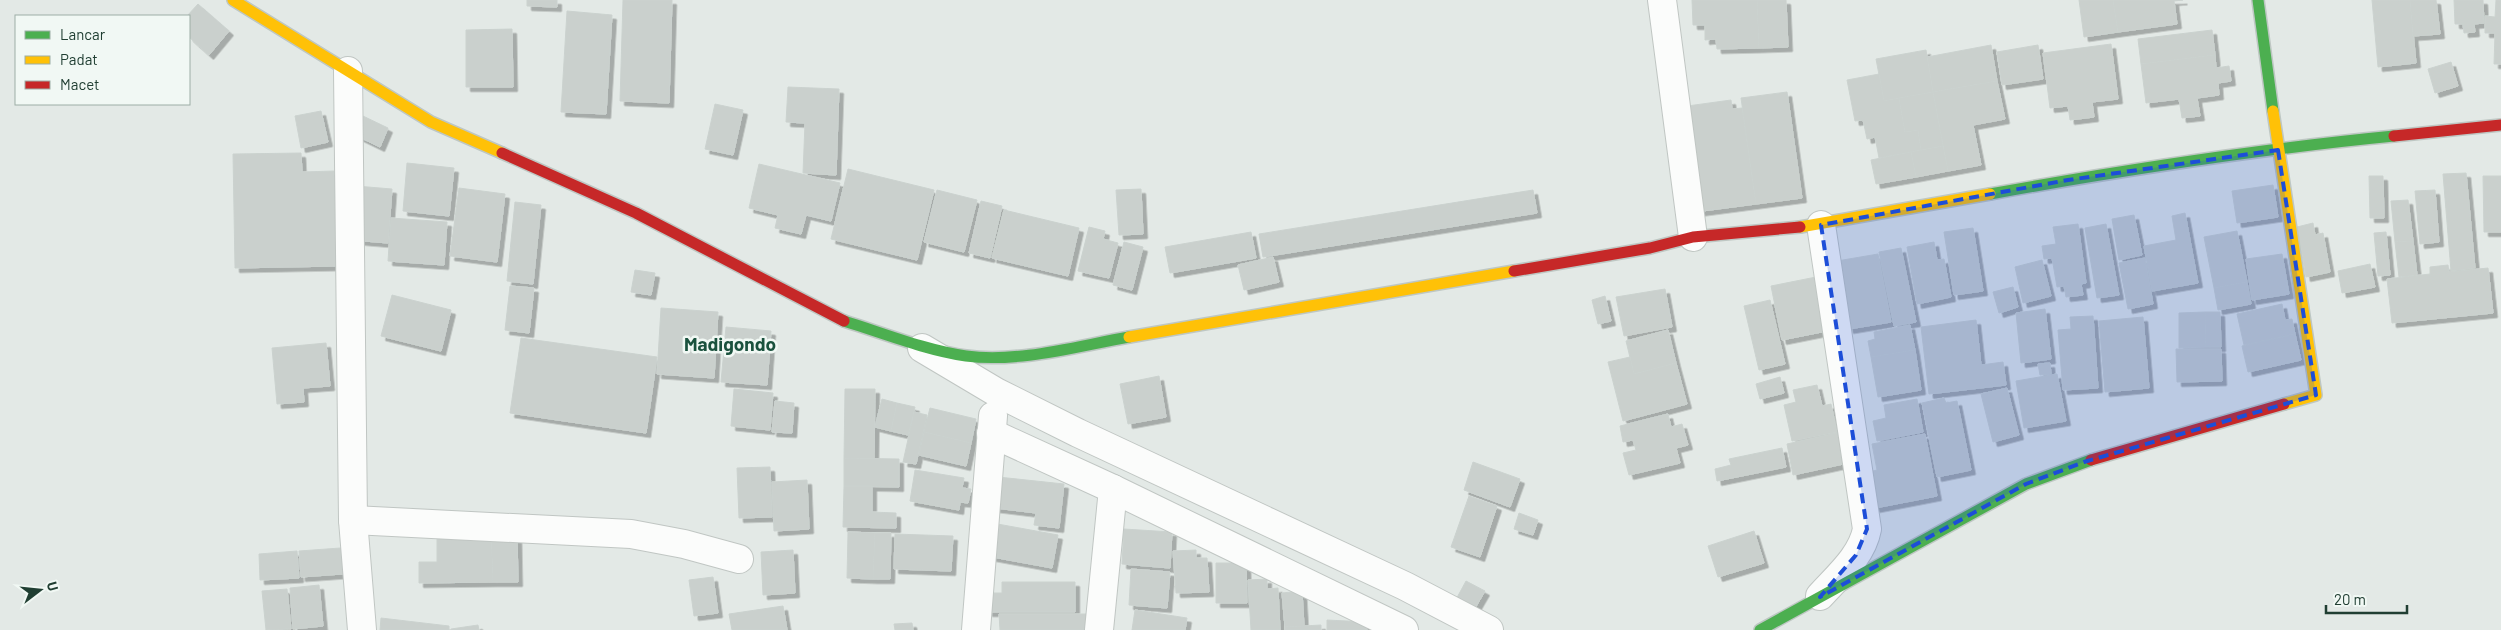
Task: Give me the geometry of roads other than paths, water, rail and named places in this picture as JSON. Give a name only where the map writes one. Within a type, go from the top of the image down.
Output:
[{"type":"main road","points":[[233,0],[431,122],[636,213],[844,321],[914,343],[966,356],[1019,356],[1650,248],[1693,237],[1821,225],[2068,180],[2323,143],[2501,125]]},
{"type":"main road","points":[[1760,630],[2026,484],[2084,462],[2316,395],[2278,150],[2258,0]]},
{"type":"street","points":[[1662,0],[1693,237]]},
{"type":"street","points":[[348,71],[353,520],[362,630]]},
{"type":"street","points":[[1820,597],[1856,555],[1865,541],[1867,529],[1821,225]]},
{"type":"street","points":[[914,343],[996,392],[1255,517],[1405,586],[1489,630]]},
{"type":"street","points":[[976,630],[991,433],[996,392]]},
{"type":"street","points":[[991,433],[1113,489],[1404,630]]},
{"type":"street","points":[[1098,630],[1113,489]]},
{"type":"street","points":[[353,520],[631,534],[684,544],[739,559]]},
{"type":"district","name":"Madigondo","points":[[730,343]]}]
